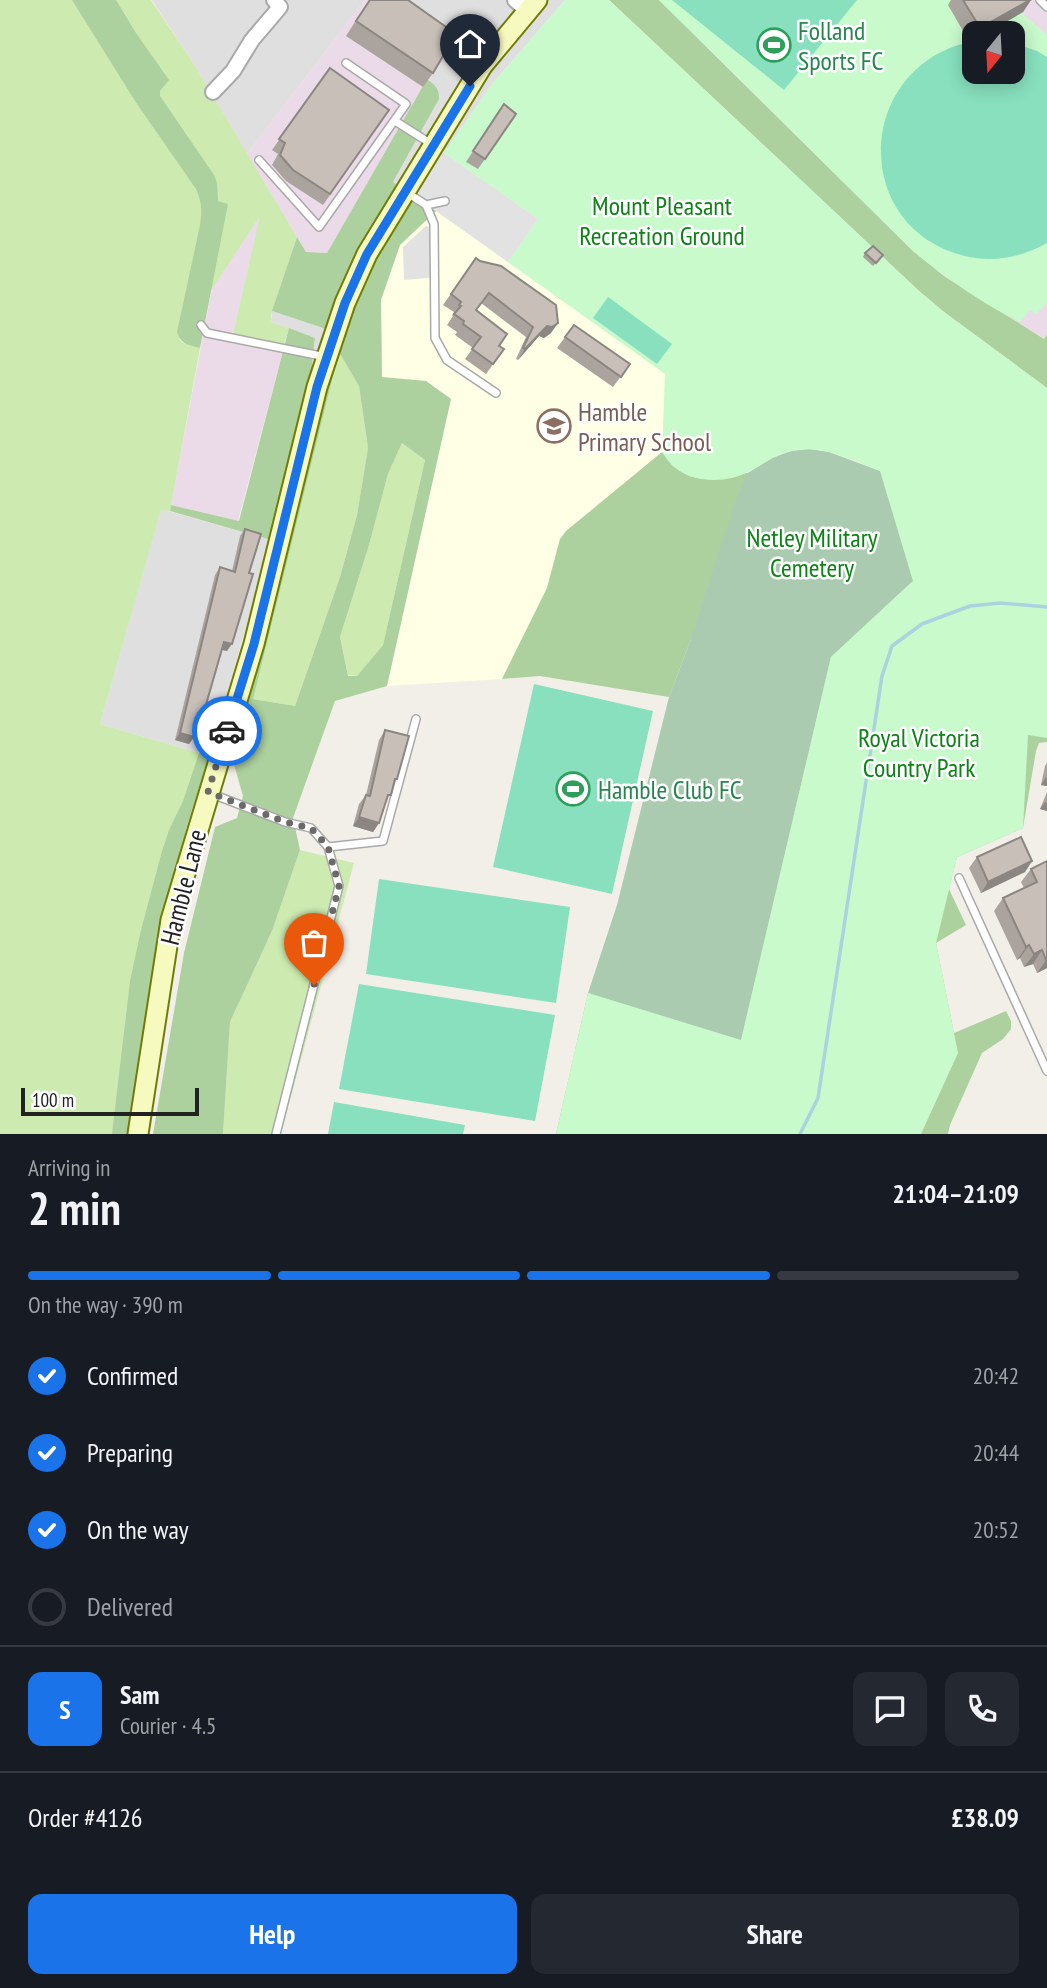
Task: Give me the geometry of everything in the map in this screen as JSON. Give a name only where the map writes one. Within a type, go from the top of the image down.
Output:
[{"type":"main road","name":"Hamble Lane","points":[[138,1134],[171,920],[254,644],[317,387],[345,303],[367,254],[405,191],[482,66],[526,3]]},
{"type":"street","points":[[213,92],[233,71],[251,40],[280,2]]},
{"type":"lane","points":[[1040,0],[1047,7]]},
{"type":"lane","points":[[259,160],[319,227],[406,104],[346,64]]},
{"type":"lane","points":[[395,121],[433,145]]},
{"type":"lane","points":[[405,191],[426,205],[434,224],[435,338],[447,360],[496,393]]},
{"type":"lane","points":[[426,205],[446,201]]},
{"type":"lane","points":[[201,325],[207,334],[327,357]]},
{"type":"lane","points":[[328,847],[383,841],[416,719]]},
{"type":"lane","points":[[208,792],[285,822],[311,828],[328,847],[339,886],[276,1134]]},
{"type":"lane","points":[[959,878],[1047,1071]]},
{"type":"shaded area","points":[[152,0],[365,0],[247,154]]},
{"type":"shaded area","points":[[365,0],[389,0],[451,44],[423,87],[327,253],[306,252],[247,154]]},
{"type":"shaded area","points":[[389,0],[565,0],[492,84],[415,196],[393,182],[439,99]]},
{"type":"shaded area","points":[[1015,0],[1047,0],[1047,35],[1025,16]]},
{"type":"shaded area","points":[[444,153],[538,219],[508,262],[415,196]]},
{"type":"shaded area","points":[[228,204],[261,214],[233,334],[284,347],[238,521],[171,505]]},
{"type":"shaded area","name":"Hamble Primary School","points":[[436,211],[666,374],[662,452],[560,539],[547,588],[502,679],[387,686],[451,399],[426,381],[382,377],[381,300],[400,245]]},
{"type":"shaded area","points":[[426,226],[437,229],[438,277],[404,280],[403,247]]},
{"type":"shaded area","points":[[1047,303],[1045,339],[1009,317],[1030,310],[1040,310]]},
{"type":"shaded area","points":[[272,311],[335,332],[313,368],[315,338],[273,323]]},
{"type":"shaded area","points":[[161,509],[271,540],[209,756],[100,724]]},
{"type":"green space","points":[[0,0],[151,0],[192,61],[297,237],[271,315],[273,323],[289,328],[283,348],[233,334],[260,216],[179,339],[183,343],[200,348],[170,511],[161,510],[100,724],[209,756],[186,829],[163,940],[130,1134],[0,1134]]},
{"type":"green space","points":[[72,0],[116,0],[169,80],[160,91],[160,96],[214,175],[218,201],[228,204],[200,348],[183,342],[177,332],[200,225],[201,207],[198,194],[135,101]]},
{"type":"green space","name":"Mount Pleasant Recreation Ground","points":[[565,0],[609,0],[919,291],[1047,388],[1047,738],[1028,735],[1023,828],[957,857],[936,943],[958,1053],[921,1134],[556,1134],[588,993],[741,1040],[831,657],[913,581],[880,471],[837,454],[803,449],[780,455],[739,476],[719,480],[698,478],[680,471],[662,452],[665,374],[508,262],[538,219],[444,153],[492,84]]},
{"type":"green space","points":[[609,0],[659,0],[913,251],[944,276],[1044,339],[1047,335],[1047,388],[919,291]]},
{"type":"green space","points":[[659,0],[1015,0],[1025,16],[1047,35],[1047,303],[1036,314],[1030,310],[1020,322],[991,307],[913,251]]},
{"type":"green space","name":"Folland Sports FC","points":[[672,0],[857,0],[784,90]]},
{"type":"green space","points":[[962,46],[962,84],[1026,84],[1026,47],[1047,57],[1047,243],[1028,252],[1007,257],[986,259],[965,256],[927,239],[900,213],[885,181],[881,146],[888,111],[907,79],[936,55]]},
{"type":"green space","points":[[427,79],[436,87],[439,99],[393,182],[436,211],[400,245],[381,300],[382,377],[426,381],[451,399],[387,686],[335,701],[293,818],[300,850],[272,931],[230,1022],[223,1134],[153,1134],[184,953],[215,827],[237,818],[243,796],[233,761],[242,733],[271,540],[170,511],[171,505],[239,521],[289,328],[315,338],[313,368],[335,332],[272,311],[297,237],[306,252],[327,253]],"holes":[[[339,352],[359,386],[368,448],[357,515],[340,577],[295,706],[253,699]],[[402,443],[425,460],[383,645],[357,676],[348,676],[340,637],[388,474]]]},
{"type":"green space","points":[[608,297],[672,344],[657,364],[593,318]]},
{"type":"green space","points":[[339,351],[359,386],[368,448],[357,515],[340,577],[295,706],[252,699]]},
{"type":"green space","points":[[402,443],[425,460],[383,645],[357,676],[348,675],[340,637],[388,474]]},
{"type":"green space","name":"Netley Military Cemetery","points":[[810,449],[829,452],[880,471],[913,581],[831,657],[741,1041],[588,993],[617,905],[669,697],[746,474],[772,458],[791,451]]},
{"type":"green space","name":"Royal Victoria Country Park","points":[[662,452],[673,466],[689,476],[702,479],[746,473],[1047,472],[1047,742],[1039,743],[1036,751],[1023,828],[957,857],[949,889],[966,925],[936,943],[954,1033],[1006,1011],[1011,1021],[1011,1029],[1003,1039],[982,1053],[948,1134],[556,1134],[588,993],[741,1040],[831,657],[913,582],[691,639],[669,697],[540,676],[502,679],[547,588],[560,539],[566,531]]},
{"type":"green space","name":"Hamble Club FC","points":[[534,684],[653,711],[612,894],[493,867]]},
{"type":"green space","points":[[199,753],[209,756],[186,829],[163,940],[130,1134],[112,1134],[130,981],[141,930],[162,851]]},
{"type":"green space","points":[[300,850],[354,863],[281,1134],[223,1134],[230,1022],[272,931]]},
{"type":"green space","points":[[379,879],[570,907],[556,1003],[366,974]]},
{"type":"green space","points":[[359,984],[555,1015],[535,1121],[339,1089]]},
{"type":"green space","points":[[334,1102],[465,1125],[463,1134],[328,1134]]},
{"type":"building","points":[[370,0],[408,0],[456,34],[433,73],[356,21]]},
{"type":"building","points":[[963,0],[1030,0],[992,21],[976,21]]},
{"type":"building","points":[[330,68],[389,110],[330,194],[293,170],[280,155],[285,143],[279,139]]},
{"type":"building","points":[[504,104],[516,114],[485,159],[473,151]]},
{"type":"building","points":[[873,246],[883,255],[876,263],[865,253]]},
{"type":"building","points":[[476,258],[501,266],[556,305],[558,323],[552,327],[547,326],[525,349],[523,348],[533,327],[489,293],[476,310],[507,334],[499,346],[504,349],[493,364],[472,349],[481,337],[454,314],[461,302],[451,294]]},
{"type":"building","points":[[574,325],[630,364],[621,377],[565,337]]},
{"type":"building","points":[[245,529],[261,534],[249,573],[253,574],[232,644],[224,642],[194,737],[180,733],[220,567],[235,572]]},
{"type":"building","points":[[385,730],[409,736],[397,779],[391,795],[388,795],[379,823],[359,817],[366,795],[370,796]]},
{"type":"building","points":[[1021,837],[1032,861],[988,882],[977,857]]},
{"type":"building","points":[[1047,861],[1046,960],[1042,950],[1034,954],[1029,945],[1026,947],[1003,898],[1037,882],[1031,869]]},
{"type":"waterway","points":[[800,1134],[818,1098],[882,676],[892,646],[922,624],[970,606],[1000,603],[1047,607]]},
{"type":"way so far","points":[[227,731],[208,792],[285,822],[311,828],[328,847],[339,886],[314,985]]},
{"type":"place","name":"Folland Sports FC","points":[[774,45]]},
{"type":"place","name":"Hamble Primary School","points":[[554,426]]},
{"type":"place","name":"Hamble Club FC","points":[[573,789]]},
{"type":"route","points":[[227,731],[254,644],[317,387],[345,303],[367,254],[470,86]]}]
